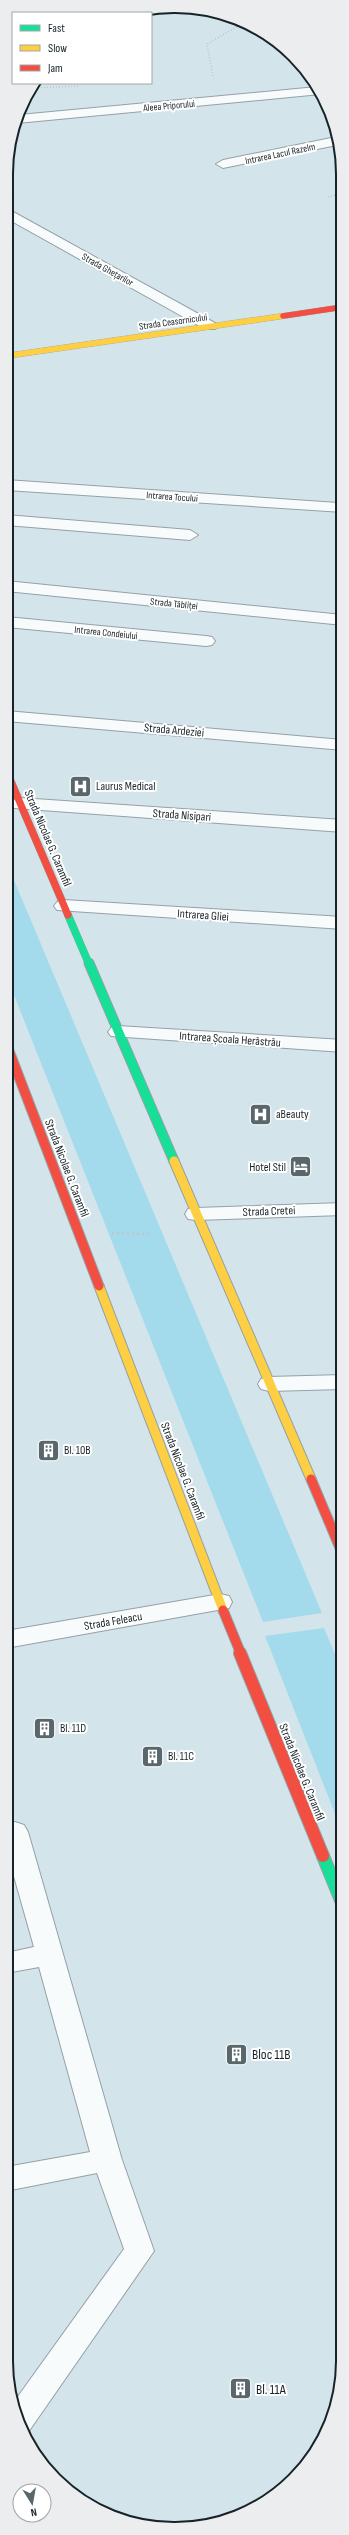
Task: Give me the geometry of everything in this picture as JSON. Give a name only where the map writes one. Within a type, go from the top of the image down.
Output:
[{"type":"street","name":"Aleea Priporului","points":[[23,119],[313,93]]},
{"type":"street","name":"Intrarea Lacul Razelm","points":[[223,164],[333,142]]},
{"type":"street","name":"Strada Ghețarilor","points":[[13,216],[210,326]]},
{"type":"street","name":"Strada Ceasornicului","points":[[13,355],[336,308]]},
{"type":"street","name":"Intrarea Tocului","points":[[13,485],[336,508]]},
{"type":"street","points":[[13,521],[190,535]]},
{"type":"street","name":"Strada Tăbliței","points":[[13,587],[336,619]]},
{"type":"street","name":"Intrarea Condeiului","points":[[13,623],[206,641]]},
{"type":"street","name":"Strada Ardeziei","points":[[13,717],[336,744]]},
{"type":"street","name":"Strada Nicolae G. Caramfil","points":[[13,787],[336,1539]]},
{"type":"street","name":"Strada Nisipari","points":[[20,804],[336,826]]},
{"type":"street","name":"Intrarea Gliei","points":[[64,906],[336,923]]},
{"type":"street","name":"Intrarea Școala Herăstrău","points":[[118,1032],[336,1046]]},
{"type":"street","name":"Strada Nicolae G. Caramfil","points":[[13,1061],[220,1602],[336,1888]]},
{"type":"street","name":"Strada Cretei","points":[[196,1214],[336,1209]]},
{"type":"street","points":[[269,1384],[336,1382]]},
{"type":"street","name":"Strada Feleacu","points":[[13,1639],[220,1602]]},
{"type":"street","points":[[13,1832],[15,1832],[48,1955],[107,2160],[139,2252],[23,2415]]},
{"type":"street","points":[[13,1962],[48,1955]]},
{"type":"street","points":[[13,2178],[107,2160]]},
{"type":"path","points":[[210,77],[214,76],[207,44],[238,26]]},
{"type":"path","points":[[328,197],[336,195]]},
{"type":"path","points":[[79,1233],[151,1234]]},
{"type":"shaded area","points":[[13,878],[322,1613],[263,1622],[13,993]]},
{"type":"shaded area","points":[[324,1628],[336,1656],[336,1816],[265,1636]]},
{"type":"traffic: fast","points":[[68,915],[174,1161]]},
{"type":"traffic: fast","points":[[323,1856],[336,1888]]},
{"type":"traffic: slow","points":[[13,355],[283,316]]},
{"type":"traffic: slow","points":[[174,1161],[311,1479]]},
{"type":"traffic: slow","points":[[99,1286],[223,1610]]},
{"type":"traffic: jam","points":[[283,316],[336,308]]},
{"type":"traffic: jam","points":[[13,786],[68,915]]},
{"type":"traffic: jam","points":[[13,1061],[99,1286]]},
{"type":"traffic: jam","points":[[311,1479],[336,1538]]},
{"type":"traffic: jam","points":[[223,1610],[323,1856]]},
{"type":"place","name":"Laurus Medical","points":[[80,786]]},
{"type":"place","name":"aBeauty","points":[[261,1114]]},
{"type":"place","name":"Hotel Stil","points":[[301,1167]]},
{"type":"place","name":"Bl. 10B","points":[[48,1450]]},
{"type":"place","name":"Bl. 11D","points":[[44,1728]]},
{"type":"place","name":"Bl. 11C","points":[[152,1756]]},
{"type":"place","name":"Bloc 11B","points":[[237,2054]]},
{"type":"place","name":"Bl. 11A","points":[[240,2389]]}]
